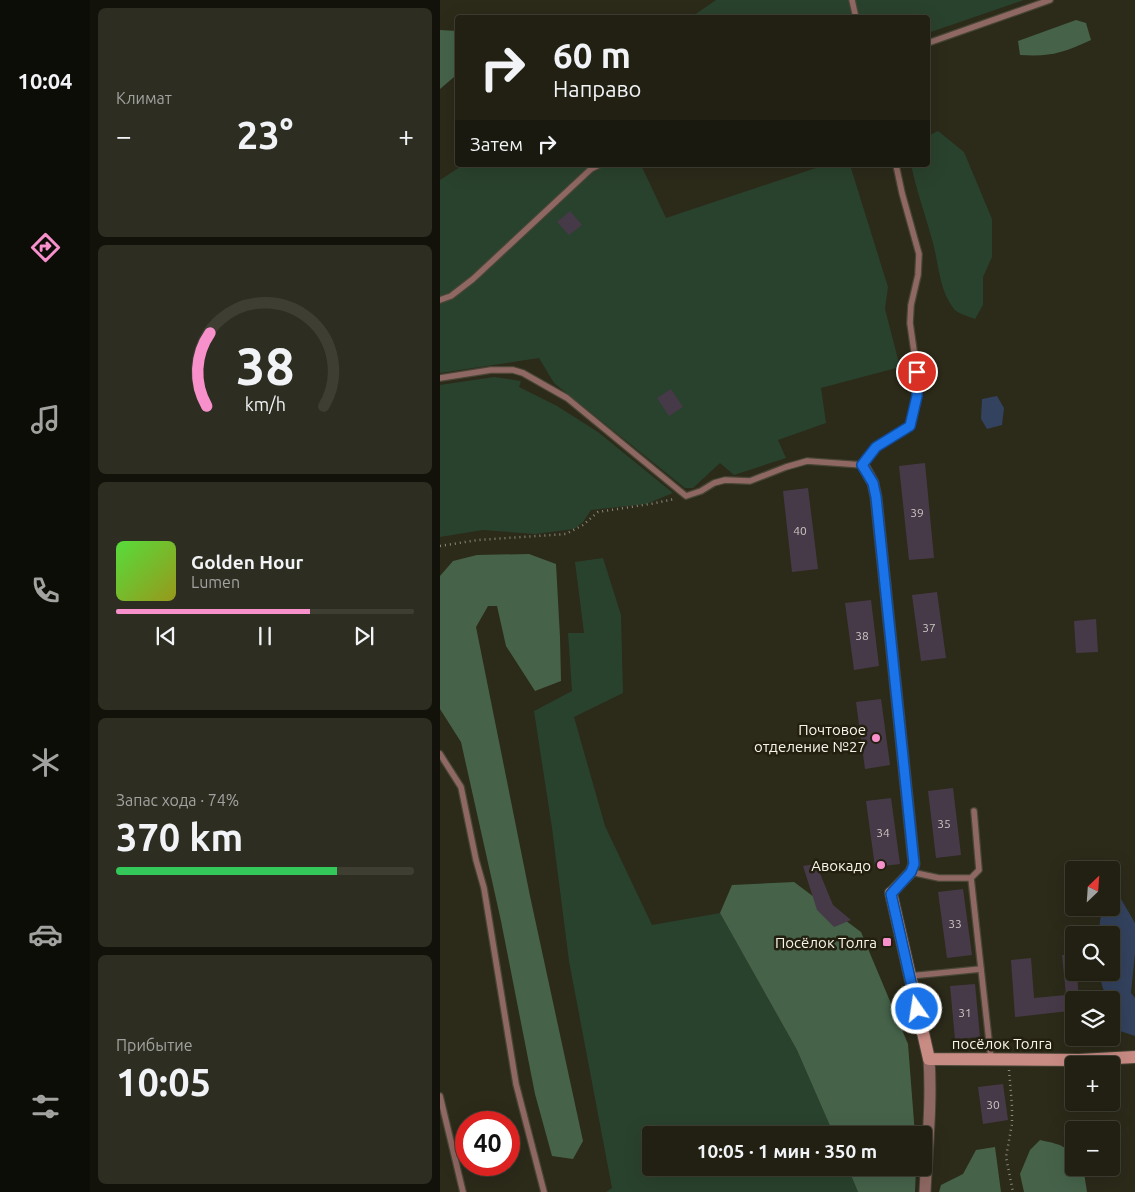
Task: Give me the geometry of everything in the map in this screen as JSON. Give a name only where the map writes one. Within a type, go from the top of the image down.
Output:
[{"type":"street","points":[[862,465],[873,483],[876,497],[914,864],[911,872],[891,894],[929,1059],[931,1081],[930,1138],[925,1192]]},
{"type":"street","name":"посёлок Толга","points":[[929,1059],[1079,1060],[1135,1057]]},
{"type":"lane","points":[[852,0],[855,15]]},
{"type":"lane","points":[[930,42],[1050,0]]},
{"type":"lane","points":[[440,300],[451,296],[473,279],[591,169],[596,167]]},
{"type":"lane","points":[[440,378],[491,370],[512,370],[523,373],[567,398],[686,496],[701,491],[714,483],[725,480],[750,481],[807,461],[862,465],[876,447],[910,426],[917,396],[917,372],[910,323],[911,305],[918,275],[919,254],[896,167]]},
{"type":"lane","points":[[440,754],[461,787],[465,803],[476,860],[484,888],[516,1084],[544,1192]]},
{"type":"lane","points":[[911,872],[939,878],[971,878],[979,870],[974,811]]},
{"type":"lane","points":[[971,878],[991,1060]]},
{"type":"lane","points":[[910,976],[981,969]]},
{"type":"lane","points":[[440,1096],[463,1192]]},
{"type":"path","points":[[440,546],[478,540],[566,534],[583,525],[598,512],[686,496]]},
{"type":"path","points":[[1008,1060],[1012,1124],[1006,1157],[1013,1192]]},
{"type":"green space","points":[[716,0],[1024,0],[930,32],[930,15],[694,15]]},
{"type":"green space","points":[[1076,20],[1086,23],[1091,40],[1056,53],[1020,55],[1018,41]]},
{"type":"green space","points":[[440,30],[455,31],[455,75],[440,89]]},
{"type":"green space","points":[[938,131],[964,152],[992,219],[992,257],[983,277],[983,305],[975,319],[956,311],[945,294],[912,167],[930,167],[930,135]]},
{"type":"green space","points":[[460,167],[642,167],[666,218],[819,167],[851,167],[888,287],[885,309],[900,367],[821,388],[826,423],[778,440],[786,458],[734,475],[720,463],[693,488],[685,488],[554,383],[539,358],[440,373],[440,180]]},
{"type":"green space","points":[[494,377],[521,381],[519,387],[557,406],[598,432],[673,493],[646,504],[591,510],[583,522],[574,529],[535,534],[483,530],[440,537],[440,385]]},
{"type":"green space","points":[[529,554],[556,564],[561,681],[535,691],[506,646],[497,606],[488,606],[476,627],[530,896],[583,1141],[573,1159],[552,1156],[535,1094],[501,921],[461,742],[440,709],[440,576],[453,561],[477,555]]},
{"type":"green space","points":[[603,558],[621,615],[623,693],[574,717],[605,826],[652,925],[720,913],[797,1050],[830,1126],[642,1126],[642,1176],[851,1176],[858,1192],[606,1192],[612,1188],[569,961],[552,828],[534,711],[572,691],[568,633],[584,633],[575,562]]},
{"type":"green space","points":[[794,882],[861,932],[908,1044],[914,1126],[830,1126],[797,1050],[720,913],[732,885]]},
{"type":"green space","points":[[1040,1140],[1065,1148],[1065,1176],[1084,1176],[1087,1192],[1024,1192],[1020,1174],[1030,1150]]},
{"type":"green space","points":[[995,1147],[1001,1192],[939,1192],[941,1185],[963,1174],[976,1150]]},
{"type":"green space","points":[[851,1176],[916,1176],[915,1192],[858,1192]]},
{"type":"water","points":[[997,396],[1004,408],[1002,425],[987,429],[981,419],[982,399]]},
{"type":"water","points":[[1120,899],[1135,923],[1135,953],[1131,993],[1135,998],[1135,1036],[1120,1031],[1120,991],[1105,991],[1101,981],[1120,981],[1120,926],[1099,926],[1101,916],[1120,916]]},
{"type":"building","points":[[570,211],[582,225],[569,235],[557,222]]},
{"type":"building","points":[[671,389],[683,407],[669,416],[657,398]]},
{"type":"building","points":[[925,463],[934,558],[909,560],[899,466]]},
{"type":"building","points":[[808,488],[818,569],[792,572],[783,491]]},
{"type":"building","points":[[937,592],[946,658],[921,661],[912,595]]},
{"type":"building","points":[[871,600],[879,666],[854,670],[845,603]]},
{"type":"building","points":[[1096,619],[1098,652],[1076,653],[1074,621]]},
{"type":"building","points":[[881,699],[890,765],[865,769],[856,702]]},
{"type":"building","points":[[953,788],[961,855],[936,858],[928,791]]},
{"type":"building","points":[[891,798],[900,864],[875,867],[866,801]]},
{"type":"building","points":[[816,864],[833,905],[851,920],[834,927],[817,910],[803,866]]},
{"type":"building","points":[[963,889],[972,955],[947,958],[938,892]]},
{"type":"building","points":[[1062,955],[1065,955],[1065,981],[1078,981],[1078,991],[1066,991]]},
{"type":"building","points":[[1031,958],[1034,998],[1065,995],[1065,1011],[1015,1017],[1011,960]]},
{"type":"building","points":[[975,984],[980,1037],[955,1039],[950,986]]},
{"type":"building","points":[[1003,1084],[1008,1120],[983,1124],[978,1087]]},
{"type":"place","name":"Почтовое отделение №27","points":[[876,738]]},
{"type":"place","name":"Авокадо","points":[[881,865]]},
{"type":"place","name":"Посёлок Толга","points":[[887,942]]},
{"type":"route","points":[[917,372],[917,396],[910,426],[876,447],[862,465],[873,483],[876,497],[914,864],[911,872],[891,894],[917,1009]]}]
